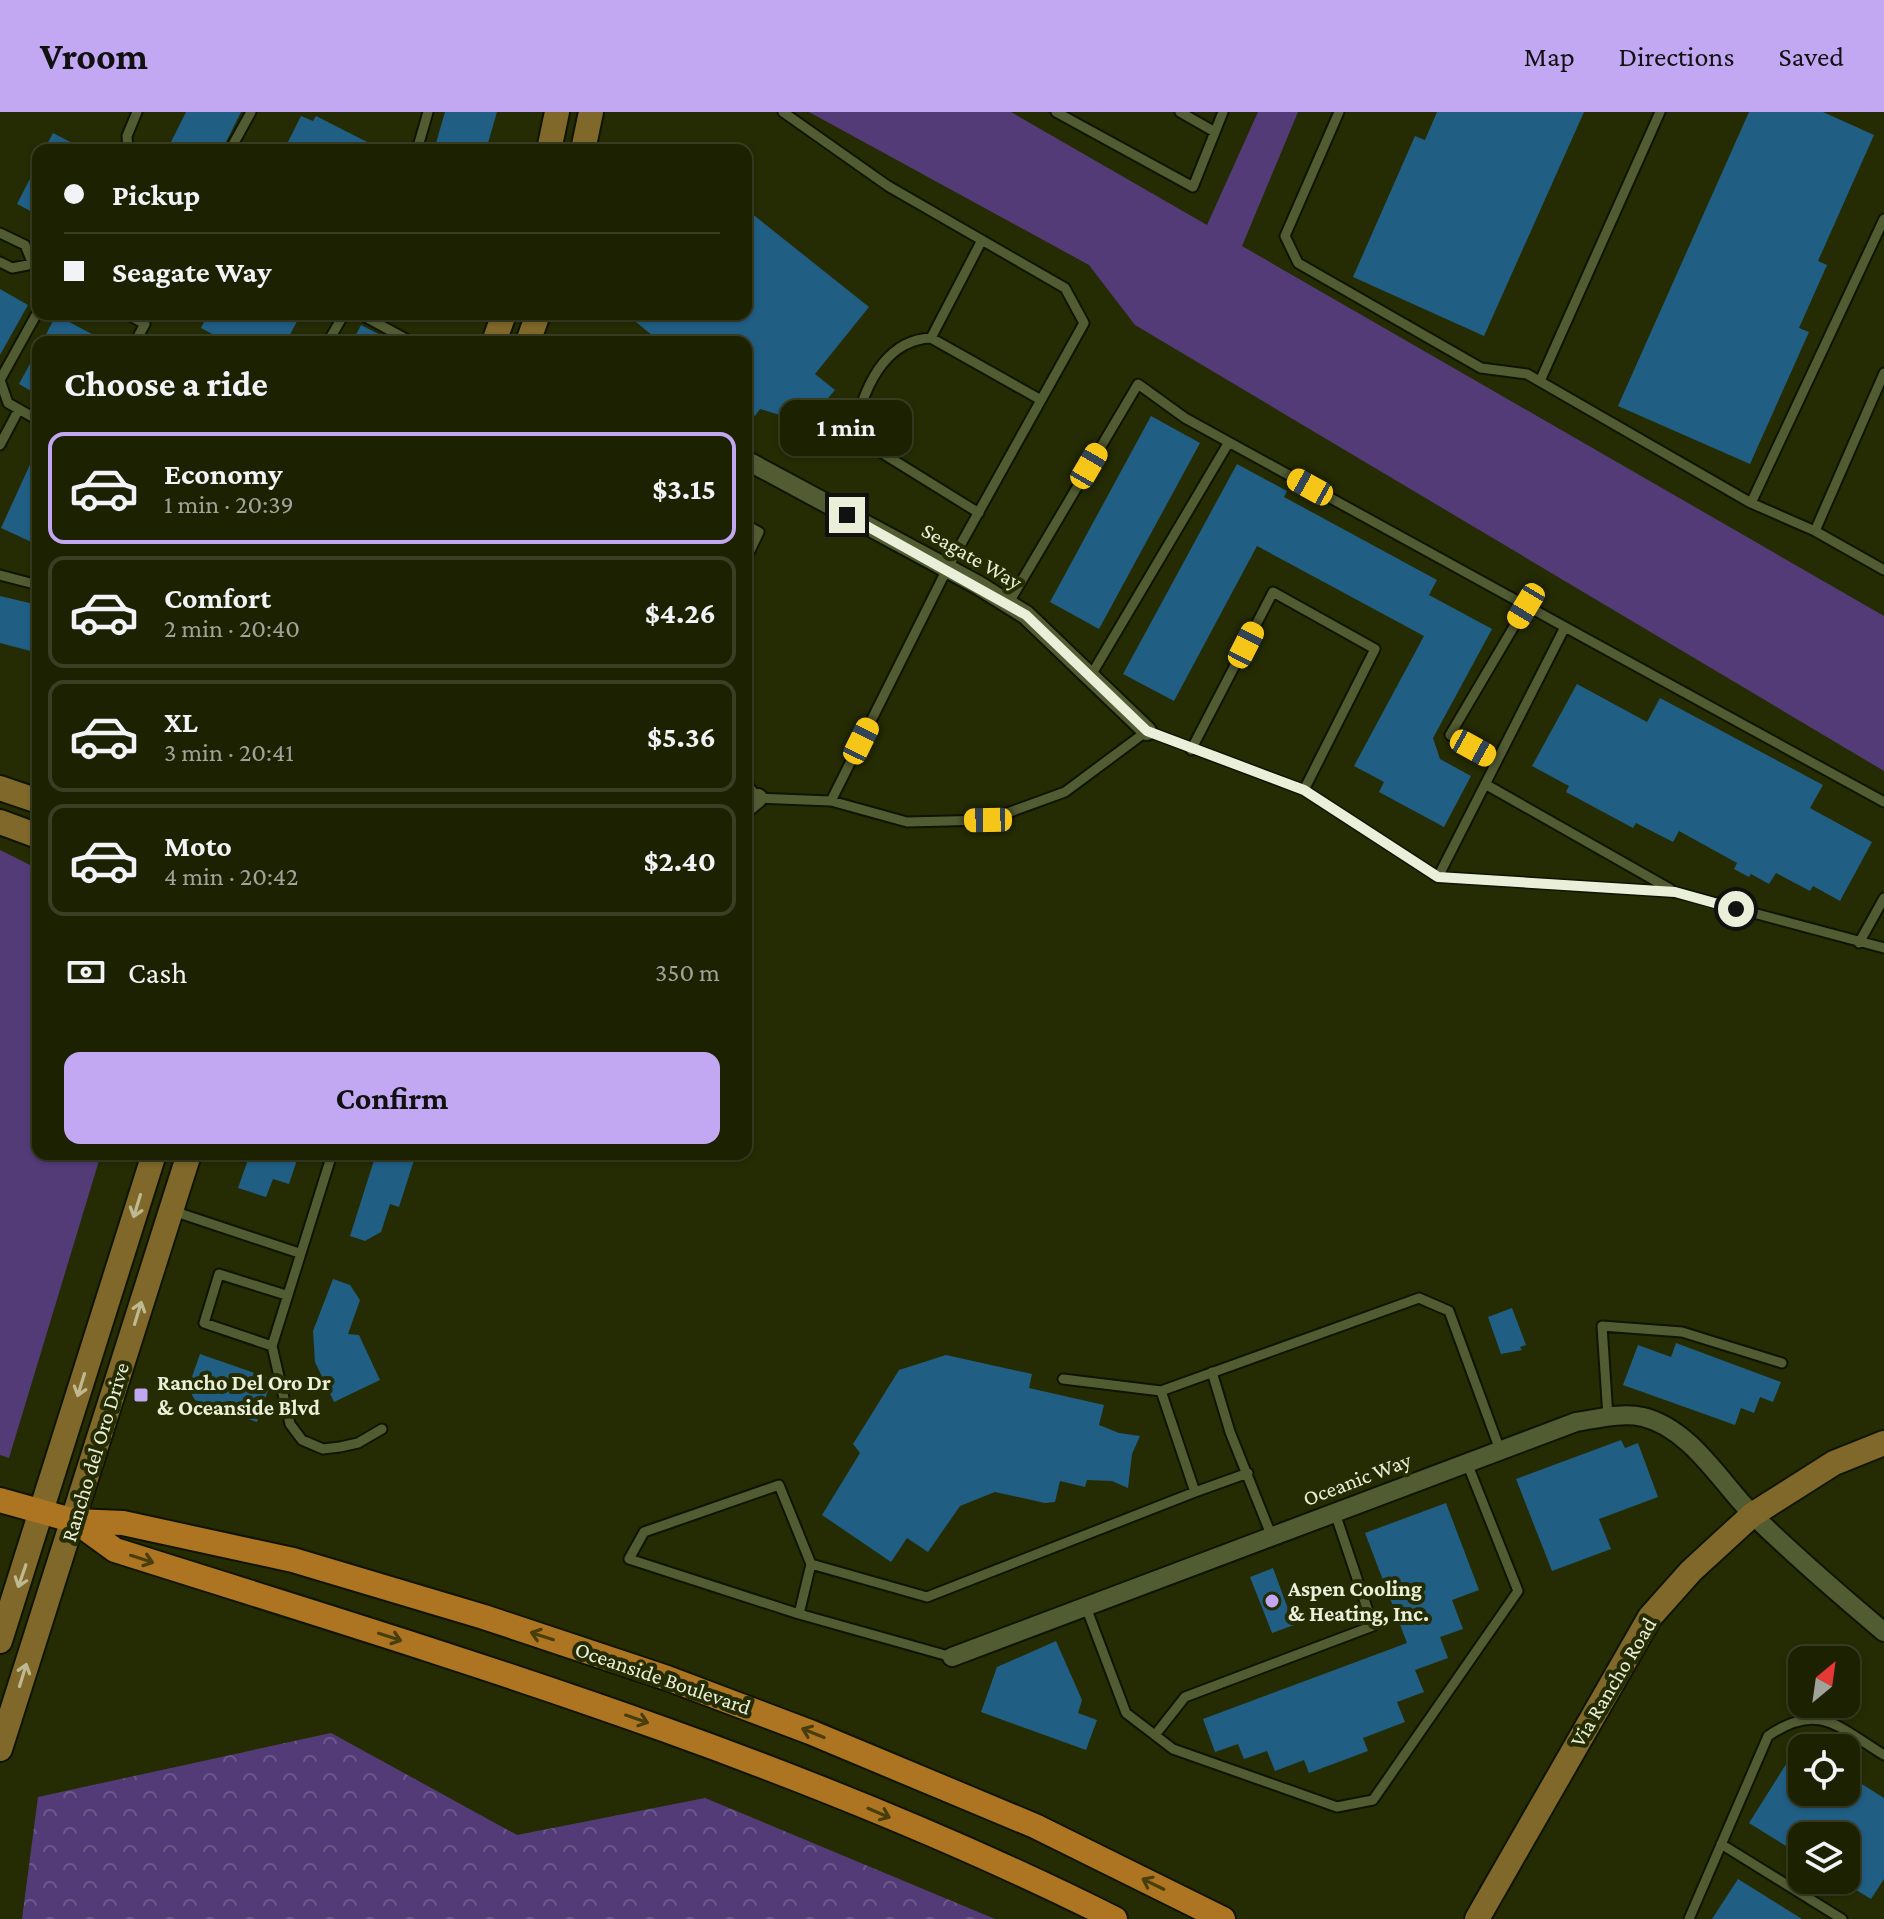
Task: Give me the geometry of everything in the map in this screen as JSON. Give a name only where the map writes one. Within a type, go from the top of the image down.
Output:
[{"type":"main road","points":[[550,144],[557,112]]},
{"type":"main road","points":[[584,144],[591,112]]},
{"type":"main road","points":[[0,788],[32,799]]},
{"type":"main road","points":[[0,822],[32,834]]},
{"type":"main road","name":"Rancho del Oro Drive","points":[[0,1641],[44,1512],[152,1160]]},
{"type":"main road","name":"Rancho del Oro Drive","points":[[0,1749],[75,1521],[187,1160]]},
{"type":"main road","name":"Via Rancho Road","points":[[1477,1919],[1650,1617],[1691,1571],[1752,1515],[1834,1463],[1884,1443]]},
{"type":"main road","name":"Oceanside Boulevard","points":[[0,1500],[75,1521],[123,1523],[293,1560],[484,1617],[667,1678],[810,1732],[1035,1826],[1223,1919]]},
{"type":"main road","name":"Oceanside Boulevard","points":[[75,1521],[115,1550],[476,1664],[800,1779],[1030,1876],[1115,1919]]},
{"type":"street","name":"Seagate Way","points":[[752,463],[1026,615],[1147,731]]},
{"type":"street","name":"Oceanic Way","points":[[952,1657],[1576,1422],[1608,1417],[1643,1417],[1680,1436],[1752,1515],[1816,1576],[1884,1632]]},
{"type":"lane","points":[[126,144],[137,112]]},
{"type":"lane","points":[[233,144],[251,112]]},
{"type":"lane","points":[[419,144],[428,112]]},
{"type":"lane","points":[[783,112],[888,186],[1065,288],[1084,323],[947,569],[831,801]]},
{"type":"lane","points":[[1056,112],[1193,187],[1223,112]]},
{"type":"lane","points":[[1180,112],[1215,132]]},
{"type":"lane","points":[[1339,112],[1285,236],[1298,263],[1481,368],[1527,374],[1751,503],[1815,531],[1884,570]]},
{"type":"lane","points":[[1540,381],[1660,112]]},
{"type":"lane","points":[[1751,503],[1884,219]]},
{"type":"lane","points":[[0,233],[25,245],[32,259]]},
{"type":"lane","points":[[931,338],[982,240]]},
{"type":"lane","points":[[0,262],[12,268],[32,265]]},
{"type":"lane","points":[[32,417],[8,403],[0,380],[33,320]]},
{"type":"lane","points":[[138,320],[145,324]]},
{"type":"lane","points":[[138,336],[147,320]]},
{"type":"lane","points":[[371,320],[400,336]]},
{"type":"lane","points":[[979,513],[853,435],[862,397],[885,361],[915,339],[931,338],[1041,400]]},
{"type":"lane","points":[[1815,531],[1884,373]]},
{"type":"lane","points":[[1008,604],[1138,384],[1185,418],[1884,802]]},
{"type":"lane","points":[[0,445],[19,409]]},
{"type":"lane","points":[[1090,677],[1229,442]]},
{"type":"lane","points":[[752,528],[759,532],[752,547]]},
{"type":"lane","points":[[0,575],[32,583]]},
{"type":"lane","points":[[1191,750],[1273,592],[1375,649],[1304,790]]},
{"type":"lane","points":[[1497,761],[1450,735],[1526,606]]},
{"type":"lane","points":[[1438,877],[1565,627]]},
{"type":"lane","points":[[752,803],[831,801],[907,822],[988,820],[1065,792],[1147,731],[1304,790],[1438,877],[1675,892],[1884,948]]},
{"type":"lane","points":[[1485,784],[1675,892]]},
{"type":"lane","points":[[1859,943],[1884,898]]},
{"type":"lane","points":[[330,1160],[272,1346],[290,1424],[302,1440],[323,1449],[340,1447],[358,1443],[382,1429]]},
{"type":"lane","points":[[170,1210],[299,1253]]},
{"type":"lane","points":[[272,1346],[204,1323],[219,1274],[286,1295]]},
{"type":"lane","points":[[1063,1379],[1161,1391],[1419,1298],[1449,1311],[1500,1450]]},
{"type":"lane","points":[[1608,1417],[1602,1326],[1682,1332],[1782,1363]]},
{"type":"lane","points":[[1212,1372],[1272,1537]]},
{"type":"lane","points":[[1161,1391],[1195,1492]]},
{"type":"lane","points":[[1086,1607],[1126,1713],[1173,1749],[1337,1807],[1373,1800],[1518,1591],[1467,1463]]},
{"type":"lane","points":[[811,1564],[927,1597],[1248,1473]]},
{"type":"lane","points":[[799,1614],[811,1564],[779,1485],[644,1532],[629,1559],[799,1614],[952,1657]]},
{"type":"lane","points":[[1155,1735],[1185,1697],[1373,1626],[1335,1513]]},
{"type":"lane","points":[[1689,1919],[1768,1736],[1792,1719],[1825,1718],[1884,1755]]},
{"type":"lane","points":[[1721,1844],[1842,1919]]},
{"type":"green space","points":[[809,112],[1011,112],[1207,225],[1258,112],[1298,112],[1242,246],[1884,616],[1884,771],[1135,325],[1089,265]]},
{"type":"green space","points":[[0,850],[32,866],[32,1160],[99,1160],[9,1458],[0,1455]]},
{"type":"green space","points":[[331,1733],[517,1835],[705,1798],[995,1919],[22,1919],[38,1797]]},
{"type":"building","points":[[186,112],[241,112],[225,144],[170,144]]},
{"type":"building","points":[[445,112],[497,112],[488,144],[436,144]]},
{"type":"building","points":[[1437,112],[1584,112],[1484,336],[1353,277],[1415,136],[1425,140]]},
{"type":"building","points":[[1749,112],[1823,112],[1874,135],[1818,261],[1827,265],[1799,328],[1809,332],[1750,464],[1618,406]]},
{"type":"building","points":[[301,116],[313,121],[316,116],[371,144],[287,144]]},
{"type":"building","points":[[53,133],[74,144],[47,144]]},
{"type":"building","points":[[32,175],[32,212],[17,204]]},
{"type":"building","points":[[752,214],[869,307],[815,374],[835,390],[823,404],[807,412],[780,415],[760,409],[755,416],[752,414],[752,336],[652,335],[633,320],[752,320]]},
{"type":"building","points":[[0,289],[28,305],[0,355]]},
{"type":"building","points":[[53,320],[65,320],[96,336],[45,336]]},
{"type":"building","points":[[205,320],[298,320],[289,336],[216,336],[201,328]]},
{"type":"building","points":[[361,325],[382,336],[355,336]]},
{"type":"building","points":[[32,360],[32,392],[19,384]]},
{"type":"building","points":[[1151,416],[1200,443],[1099,629],[1050,602]]},
{"type":"building","points":[[32,460],[32,542],[1,528]]},
{"type":"building","points":[[1237,464],[1287,491],[1284,497],[1437,580],[1429,595],[1492,629],[1433,738],[1440,759],[1471,776],[1444,827],[1379,792],[1384,782],[1354,766],[1424,636],[1257,546],[1174,701],[1123,674]]},
{"type":"building","points":[[0,596],[32,604],[32,651],[0,643]]},
{"type":"building","points":[[1577,684],[1647,722],[1660,698],[1823,785],[1810,808],[1872,842],[1840,901],[1813,886],[1810,891],[1776,873],[1769,884],[1751,874],[1749,877],[1734,869],[1737,863],[1679,831],[1673,842],[1636,823],[1633,828],[1566,792],[1569,786],[1532,766]]},
{"type":"building","points":[[248,1160],[297,1160],[289,1184],[273,1179],[266,1197],[238,1188]]},
{"type":"building","points":[[374,1160],[414,1160],[399,1207],[390,1204],[381,1232],[365,1241],[350,1236]]},
{"type":"building","points":[[333,1279],[350,1285],[360,1300],[348,1334],[359,1335],[380,1380],[334,1402],[315,1362],[313,1331]]},
{"type":"building","points":[[1512,1308],[1526,1345],[1520,1347],[1522,1350],[1501,1354],[1488,1317]]},
{"type":"building","points":[[1676,1343],[1781,1382],[1773,1402],[1760,1397],[1754,1413],[1741,1408],[1735,1425],[1623,1385],[1638,1345],[1671,1357]]},
{"type":"building","points":[[200,1354],[272,1379],[257,1422],[195,1400],[188,1388]]},
{"type":"building","points":[[946,1355],[1032,1374],[1029,1388],[1104,1405],[1099,1425],[1119,1433],[1140,1436],[1132,1454],[1128,1488],[1112,1481],[1087,1480],[1085,1487],[1060,1481],[1055,1502],[1045,1503],[995,1492],[960,1506],[928,1552],[907,1538],[891,1562],[822,1515],[860,1453],[853,1444],[899,1370]]},
{"type":"building","points":[[1621,1440],[1625,1448],[1638,1443],[1658,1497],[1599,1519],[1611,1549],[1552,1571],[1516,1479]]},
{"type":"building","points":[[1446,1503],[1479,1590],[1452,1600],[1463,1629],[1440,1637],[1448,1658],[1415,1670],[1424,1692],[1397,1702],[1405,1722],[1363,1738],[1368,1751],[1309,1773],[1304,1760],[1275,1771],[1267,1751],[1244,1759],[1238,1744],[1215,1752],[1203,1719],[1407,1643],[1365,1533]]},
{"type":"building","name":"Aspen Cooling & Heating, Inc.","points":[[1273,1568],[1294,1625],[1272,1633],[1250,1577]]},
{"type":"building","points":[[1056,1641],[1082,1700],[1078,1713],[1097,1720],[1086,1750],[981,1712],[997,1667]]},
{"type":"building","points":[[1788,1761],[1788,1806],[1860,1806],[1860,1783],[1884,1798],[1884,1879],[1871,1899],[1860,1892],[1860,1822],[1788,1822],[1788,1847],[1749,1823]]},
{"type":"building","points":[[1738,1879],[1802,1919],[1712,1919]]},
{"type":"place","name":"Rancho Del Oro Dr & Oceanside Blvd","points":[[141,1395]]},
{"type":"place","name":"Aspen Cooling & Heating, Inc.","points":[[1272,1601]]},
{"type":"route","points":[[847,515],[978,585],[1026,615],[1147,731],[1304,790],[1438,877],[1675,892],[1736,909]]}]
